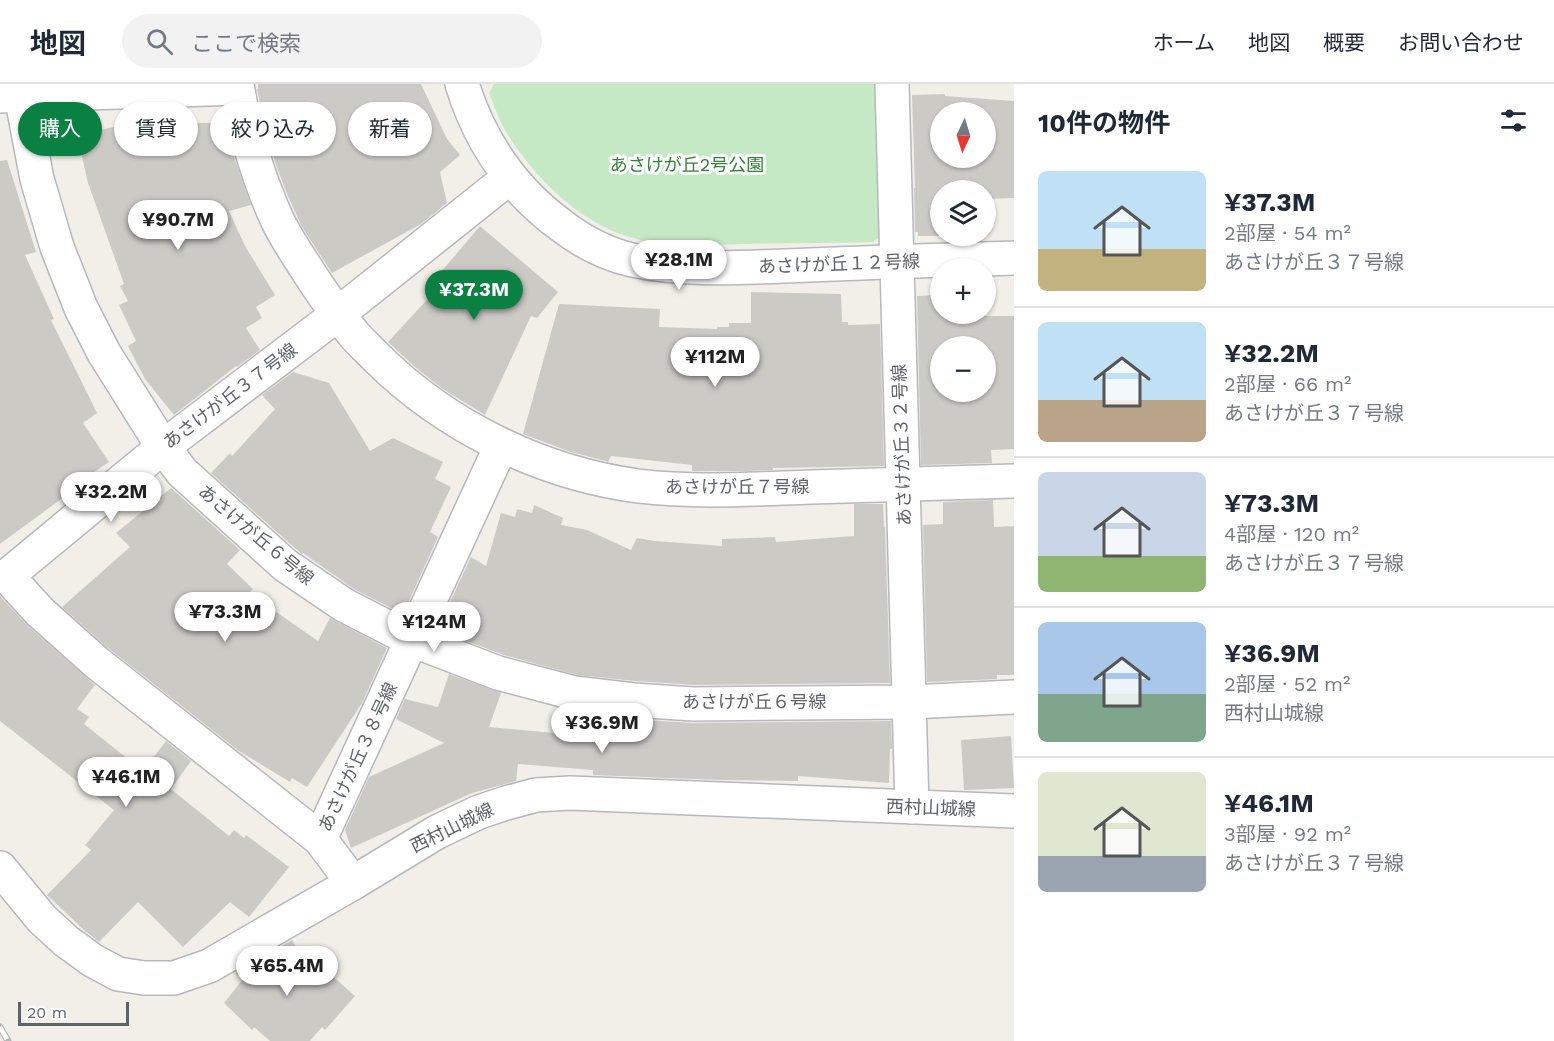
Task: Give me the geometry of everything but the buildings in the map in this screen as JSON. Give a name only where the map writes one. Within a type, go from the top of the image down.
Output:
[{"type":"street","name":"あさけが丘１２号線","points":[[462,84],[473,117],[488,146],[530,200],[581,240],[630,260],[710,267],[1014,258]]},
{"type":"street","name":"あさけが丘３２号線","points":[[892,84],[912,807]]},
{"type":"street","points":[[10,96],[237,86]]},
{"type":"street","name":"あさけが丘７号線","points":[[237,86],[250,144],[276,218],[319,289],[353,334],[412,390],[501,446],[581,475],[664,489],[719,491],[1014,481]]},
{"type":"street","name":"あさけが丘６号線","points":[[10,96],[57,247],[81,308],[104,353],[163,447],[182,472],[285,565],[344,605],[412,640],[498,673],[584,694],[693,704],[910,702],[1014,697]]},
{"type":"street","name":"あさけが丘３７号線","points":[[353,883],[321,839],[96,662],[40,612],[4,573],[163,447],[338,314],[510,177]]},
{"type":"street","name":"あさけが丘３８号線","points":[[321,839],[501,446]]},
{"type":"street","name":"西村山城線","points":[[0,868],[42,919],[92,960],[118,974],[144,978],[174,978],[209,966],[447,827],[506,802],[536,795],[570,793],[1014,811]]},
{"type":"green space","name":"あさけが丘2号公園","points":[[494,84],[883,84],[886,232],[873,242],[703,245],[653,243],[620,234],[582,214],[548,186],[534,170],[520,153],[500,120],[489,93]]},
{"type":"railway","points":[[0,1027],[8,1041]]}]
